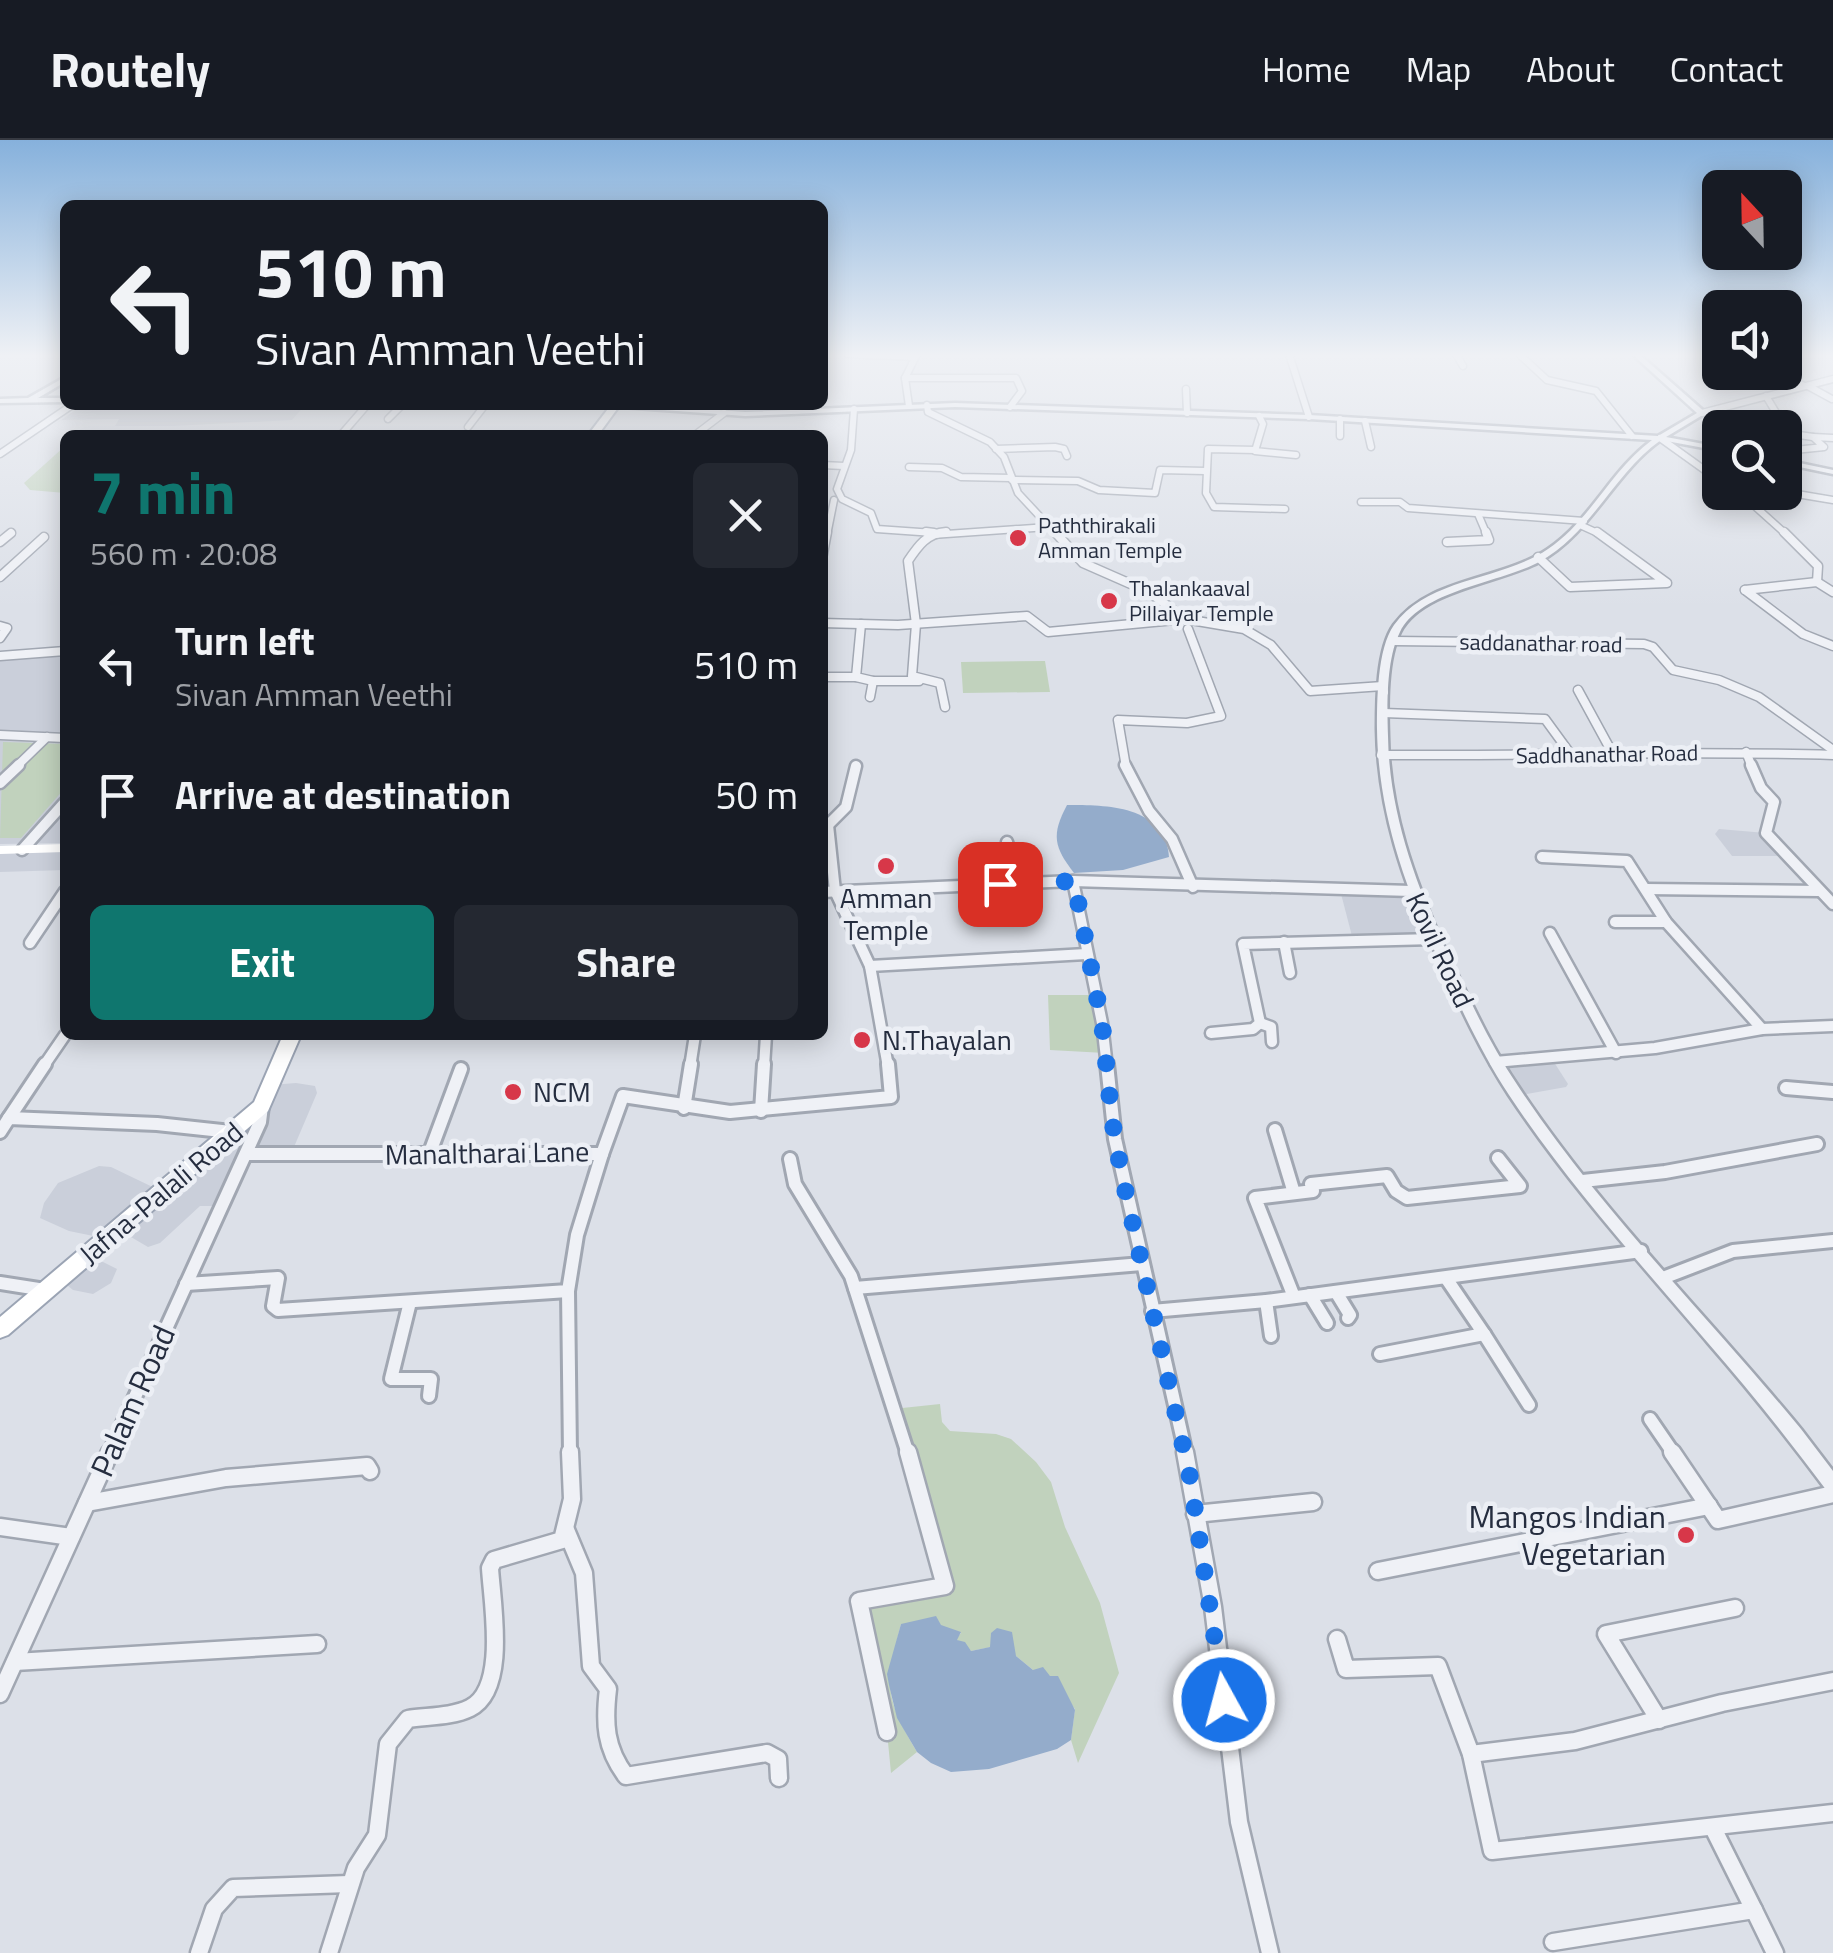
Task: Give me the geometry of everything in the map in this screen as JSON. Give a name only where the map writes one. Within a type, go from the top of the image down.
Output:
[{"type":"main road","points":[[0,850],[60,848]]},
{"type":"main road","name":"Jafna-Palali Road","points":[[0,1329],[262,1106],[290,1040]]},
{"type":"street","points":[[0,454],[23,439]]},
{"type":"street","points":[[828,536],[852,439]]},
{"type":"street","points":[[981,439],[1004,457],[1018,494],[1083,563],[1149,592],[1187,624],[1221,716],[1214,721],[1194,722],[1118,720],[1126,769],[1172,839],[1193,887]]},
{"type":"street","points":[[1256,450],[1259,439]]},
{"type":"street","points":[[1369,439],[1371,447]]},
{"type":"street","name":"Kovil Road","points":[[1659,439],[1639,454],[1582,523],[1552,551],[1430,599],[1396,627],[1384,686],[1382,756],[1411,891],[1495,1062],[1583,1181],[1769,1399],[1833,1485]]},
{"type":"street","points":[[1661,439],[1702,468]]},
{"type":"street","points":[[1663,439],[1702,446]]},
{"type":"street","points":[[1802,450],[1824,447],[1815,439]]},
{"type":"street","points":[[996,449],[1055,447],[1064,449],[1067,456]]},
{"type":"street","points":[[1284,509],[1214,506],[1206,493],[1208,450],[1296,455]]},
{"type":"street","points":[[828,465],[844,466]]},
{"type":"street","points":[[1802,466],[1833,472]]},
{"type":"street","points":[[909,467],[942,468],[968,478],[1078,481],[1099,490],[1144,494],[1158,492],[1160,470],[1205,472]]},
{"type":"street","points":[[1802,495],[1833,500]]},
{"type":"street","points":[[828,500],[838,499],[871,513],[878,529],[935,533],[1048,527]]},
{"type":"street","points":[[1361,502],[1400,502],[1408,508],[1582,523],[1666,582],[1570,587],[1555,569],[1538,558]]},
{"type":"street","points":[[1762,510],[1818,566],[1833,566]]},
{"type":"street","points":[[1447,542],[1489,540],[1478,514]]},
{"type":"street","points":[[921,680],[912,676],[916,624],[908,561],[920,544],[935,533]]},
{"type":"street","points":[[0,542],[11,534]]},
{"type":"street","points":[[0,577],[44,537]]},
{"type":"street","points":[[1817,582],[1818,566]]},
{"type":"street","points":[[1833,592],[1817,582],[1745,590],[1803,634],[1833,646]]},
{"type":"street","points":[[828,622],[916,624],[1027,616],[1048,632],[1212,621],[1258,637],[1271,646],[1310,691],[1384,686],[1382,756]]},
{"type":"street","points":[[856,677],[861,624]]},
{"type":"street","points":[[0,626],[7,628],[0,638]]},
{"type":"street","name":"saddanathar road","points":[[1394,641],[1644,644],[1652,647],[1672,670],[1706,673],[1742,686],[1833,752]]},
{"type":"street","points":[[0,656],[60,652]]},
{"type":"street","points":[[828,677],[940,682],[946,707]]},
{"type":"street","points":[[870,697],[874,681]]},
{"type":"street","points":[[1578,690],[1614,756]]},
{"type":"street","points":[[1384,713],[1545,719],[1572,756]]},
{"type":"street","points":[[0,735],[60,738]]},
{"type":"street","points":[[0,783],[47,737]]},
{"type":"street","points":[[1746,752],[1761,788],[1774,802],[1766,833],[1833,904]]},
{"type":"street","name":"Saddhanathar Road","points":[[1382,756],[1833,752]]},
{"type":"street","points":[[828,824],[843,816],[851,800],[856,766]]},
{"type":"street","points":[[22,850],[60,808]]},
{"type":"street","points":[[1007,842],[1020,884]]},
{"type":"street","points":[[1542,856],[1619,858],[1632,866],[1666,922],[1762,1029]]},
{"type":"street","points":[[1074,881],[1102,1023],[1112,1120],[1213,1608],[1239,1822],[1270,1953]]},
{"type":"street","points":[[829,891],[1074,881],[1411,891]]},
{"type":"street","points":[[1646,889],[1819,892]]},
{"type":"street","name":"Manaltharai Lane","points":[[246,1154],[602,1154],[623,1096],[684,1108],[761,1110],[891,1097],[886,1042],[870,966],[829,891]]},
{"type":"street","points":[[30,943],[60,899]]},
{"type":"street","points":[[1614,922],[1666,922]]},
{"type":"street","points":[[1550,933],[1616,1053]]},
{"type":"street","points":[[1260,1023],[1242,946],[1434,939]]},
{"type":"street","points":[[1284,942],[1290,972]]},
{"type":"street","points":[[870,966],[1086,954]]},
{"type":"street","points":[[1211,1033],[1253,1029],[1260,1023]]},
{"type":"street","points":[[1260,1023],[1271,1027],[1272,1042]]},
{"type":"street","points":[[1495,1062],[1616,1053],[1762,1029],[1833,1026]]},
{"type":"street","points":[[0,1132],[62,1040]]},
{"type":"street","points":[[684,1108],[694,1040]]},
{"type":"street","points":[[761,1110],[766,1040]]},
{"type":"street","points":[[430,1155],[460,1069]]},
{"type":"street","points":[[1786,1088],[1833,1092]]},
{"type":"street","name":"Palam Road","points":[[0,1694],[246,1154],[262,1106]]},
{"type":"street","points":[[10,1118],[235,1132]]},
{"type":"street","points":[[1275,1130],[1294,1193]]},
{"type":"street","points":[[1583,1181],[1666,1172],[1817,1144]]},
{"type":"street","points":[[330,1953],[350,1884],[377,1836],[388,1744],[408,1719],[468,1709],[487,1695],[494,1652],[490,1568],[494,1560],[554,1545],[562,1540],[566,1530],[572,1499],[566,1374],[568,1291],[576,1235],[602,1154]]},
{"type":"street","points":[[1327,1323],[1302,1296],[1256,1198],[1313,1191],[1311,1184],[1387,1176],[1396,1191],[1407,1198],[1520,1186],[1498,1158]]},
{"type":"street","points":[[790,1159],[795,1184],[855,1288],[862,1322],[907,1449],[945,1586],[859,1602],[887,1732]]},
{"type":"street","points":[[1664,1278],[1733,1252],[1833,1241]]},
{"type":"street","points":[[1152,1311],[1266,1301],[1641,1251]]},
{"type":"street","points":[[855,1288],[1142,1264]]},
{"type":"street","points":[[186,1284],[278,1278],[273,1306],[278,1310],[568,1291]]},
{"type":"street","points":[[1446,1278],[1528,1405]]},
{"type":"street","points":[[0,1283],[46,1290]]},
{"type":"street","points":[[1336,1292],[1350,1314],[1348,1318]]},
{"type":"street","points":[[1266,1301],[1271,1336]]},
{"type":"street","points":[[410,1302],[391,1378],[396,1382],[431,1379],[430,1396]]},
{"type":"street","points":[[1380,1354],[1484,1334]]},
{"type":"street","points":[[1650,1418],[1718,1520],[1833,1494]]},
{"type":"street","points":[[87,1503],[170,1486],[267,1474],[346,1466],[366,1466],[370,1471]]},
{"type":"street","points":[[1196,1514],[1313,1502]]},
{"type":"street","points":[[1378,1570],[1708,1506]]},
{"type":"street","points":[[0,1528],[71,1537]]},
{"type":"street","points":[[566,1530],[584,1573],[591,1666],[608,1690],[602,1731],[614,1762],[626,1776],[768,1752],[778,1759],[779,1778]]},
{"type":"street","points":[[1659,1720],[1606,1634],[1735,1608]]},
{"type":"street","points":[[1337,1639],[1346,1669],[1438,1666],[1471,1754],[1492,1852],[1833,1813]]},
{"type":"street","points":[[15,1662],[316,1644]]},
{"type":"street","points":[[1471,1754],[1574,1741],[1833,1680]]},
{"type":"street","points":[[1713,1828],[1776,1953]]},
{"type":"street","points":[[198,1953],[211,1912],[219,1898],[232,1888],[350,1884]]},
{"type":"street","points":[[1553,1942],[1754,1910]]},
{"type":"shaded area","points":[[60,653],[60,843],[0,844],[0,658]]},
{"type":"shaded area","points":[[1719,829],[1766,833],[1788,856],[1732,856],[1715,834]]},
{"type":"shaded area","points":[[60,848],[60,870],[0,872],[0,850]]},
{"type":"shaded area","points":[[1340,890],[1411,891],[1434,939],[1353,940]]},
{"type":"shaded area","points":[[1552,1059],[1568,1084],[1566,1087],[1516,1096],[1495,1062]]},
{"type":"shaded area","points":[[271,1085],[315,1086],[317,1093],[291,1154],[246,1154],[222,1206],[200,1206],[160,1243],[148,1247],[119,1230],[108,1239],[69,1231],[40,1218],[44,1203],[58,1183],[99,1166],[111,1167],[163,1192],[235,1132]]},
{"type":"shaded area","points":[[89,1255],[117,1269],[111,1283],[93,1294],[73,1290],[60,1279]]},
{"type":"green space","points":[[60,451],[60,493],[30,490],[24,483]]},
{"type":"green space","points":[[1045,661],[1050,692],[963,693],[961,662]]},
{"type":"green space","points":[[3,742],[60,744],[60,794],[21,838],[0,838]]},
{"type":"green space","points":[[1048,995],[1095,995],[1105,1053],[1050,1050]]},
{"type":"green space","points":[[940,1404],[942,1422],[950,1431],[996,1434],[1011,1439],[1036,1462],[1051,1482],[1065,1527],[1100,1603],[1119,1673],[1078,1763],[1071,1740],[1075,1709],[1050,1676],[991,1647],[971,1651],[956,1639],[961,1633],[901,1624],[892,1662],[891,1690],[898,1717],[917,1752],[891,1773],[887,1732],[859,1601],[945,1586],[893,1409]]},
{"type":"water","points":[[1067,805],[1115,808],[1145,818],[1165,840],[1169,857],[1123,870],[1074,873],[1057,841]]},
{"type":"water","points":[[936,1616],[941,1625],[961,1632],[957,1640],[965,1642],[971,1651],[990,1647],[991,1633],[997,1628],[1012,1632],[1016,1656],[1033,1670],[1043,1667],[1050,1676],[1058,1676],[1075,1710],[1071,1740],[1057,1749],[989,1769],[951,1772],[917,1752],[897,1718],[887,1674],[901,1624]]},
{"type":"place","name":"Paththirakali Amman Temple","points":[[1018,538]]},
{"type":"place","name":"Thalankaaval Pillaiyar Temple","points":[[1109,601]]},
{"type":"place","name":"Amman Temple","points":[[886,866]]},
{"type":"place","name":"N.Thayalan","points":[[862,1040]]},
{"type":"place","name":"NCM","points":[[513,1092]]},
{"type":"place","name":"Mangos Indian Vegetarian","points":[[1686,1535]]},
{"type":"route","points":[[1000,884],[1074,881],[1102,1023],[1122,1176],[1190,1477],[1224,1700]]}]
